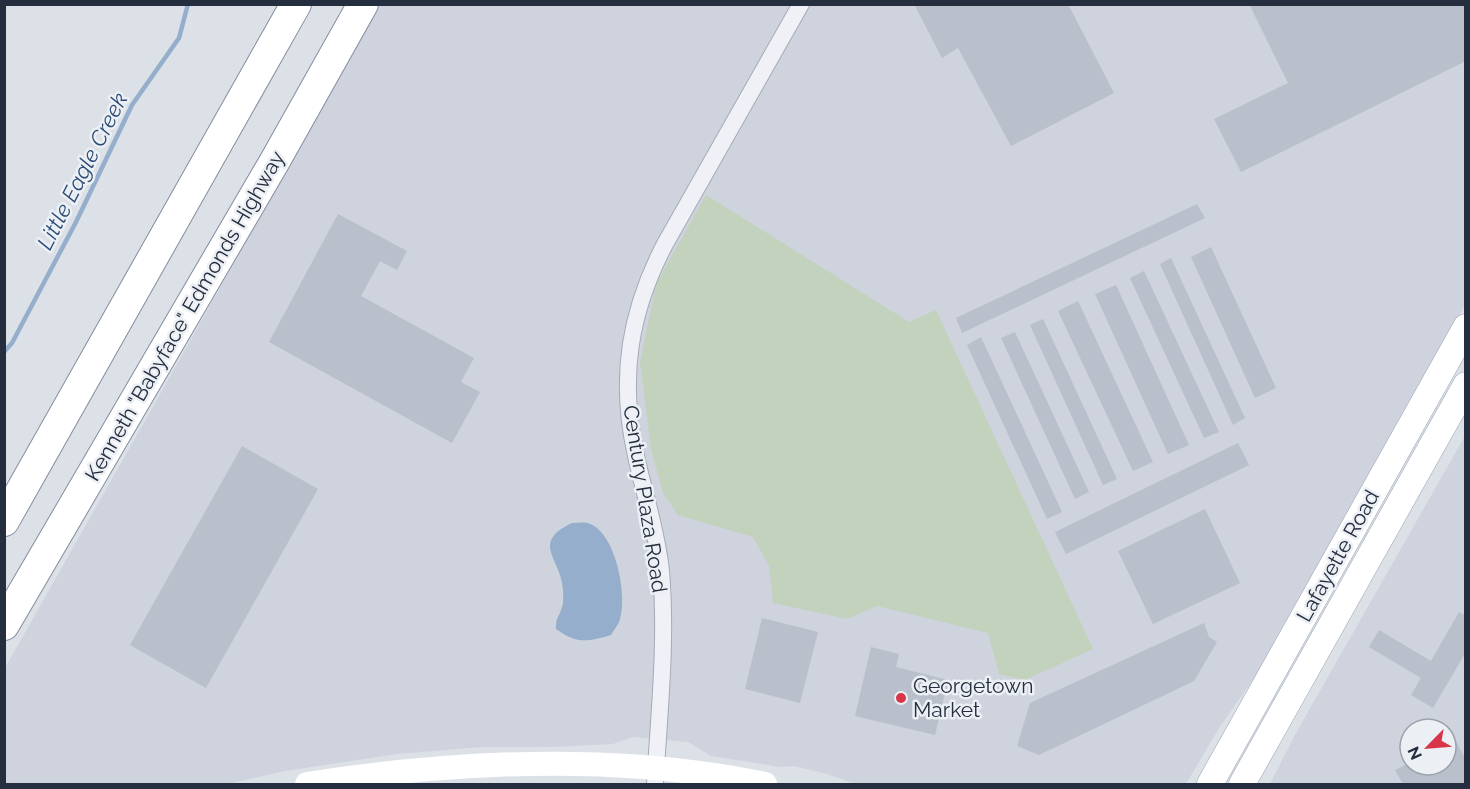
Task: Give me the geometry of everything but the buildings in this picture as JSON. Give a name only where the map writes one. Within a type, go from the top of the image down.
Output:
[{"type":"highway","points":[[4,521],[296,4]]},
{"type":"highway","name":"Kenneth \"Babyface\" Edmonds Highway","points":[[4,626],[276,159],[363,4]]},
{"type":"main road","name":"Lafayette Road","points":[[1210,784],[1466,327]]},
{"type":"main road","name":"Lafayette Road","points":[[1242,784],[1466,385]]},
{"type":"main road","points":[[307,784],[405,772],[492,766],[560,765],[656,777],[722,777],[765,784]]},
{"type":"street","name":"Century Plaza Road","points":[[656,777],[662,661],[662,586],[658,553],[635,453],[629,411],[628,364],[634,321],[646,284],[660,254],[801,4]]},
{"type":"shaded area","points":[[380,5],[1465,5],[1465,305],[1264,664],[1219,728],[1186,784],[855,784],[794,766],[781,767],[711,756],[688,742],[633,737],[613,744],[483,747],[397,754],[285,771],[228,784],[5,784],[5,668]]},
{"type":"shaded area","points":[[1465,436],[1465,784],[1270,784],[1296,733]]},
{"type":"green space","points":[[706,195],[909,322],[936,310],[1093,649],[1025,680],[999,674],[988,633],[877,606],[847,619],[773,603],[769,566],[753,537],[678,515],[663,493],[651,449],[640,362],[656,284]]},
{"type":"water","points":[[572,523],[587,523],[597,528],[605,537],[617,564],[622,608],[619,621],[611,635],[582,640],[570,637],[556,629],[563,603],[563,589],[550,544],[559,530]]},
{"type":"waterway","name":"Little Eagle Creek","points":[[4,352],[12,343],[76,222],[132,105],[179,38],[188,4]]},
{"type":"place","name":"Georgetown Market","points":[[901,698]]}]
